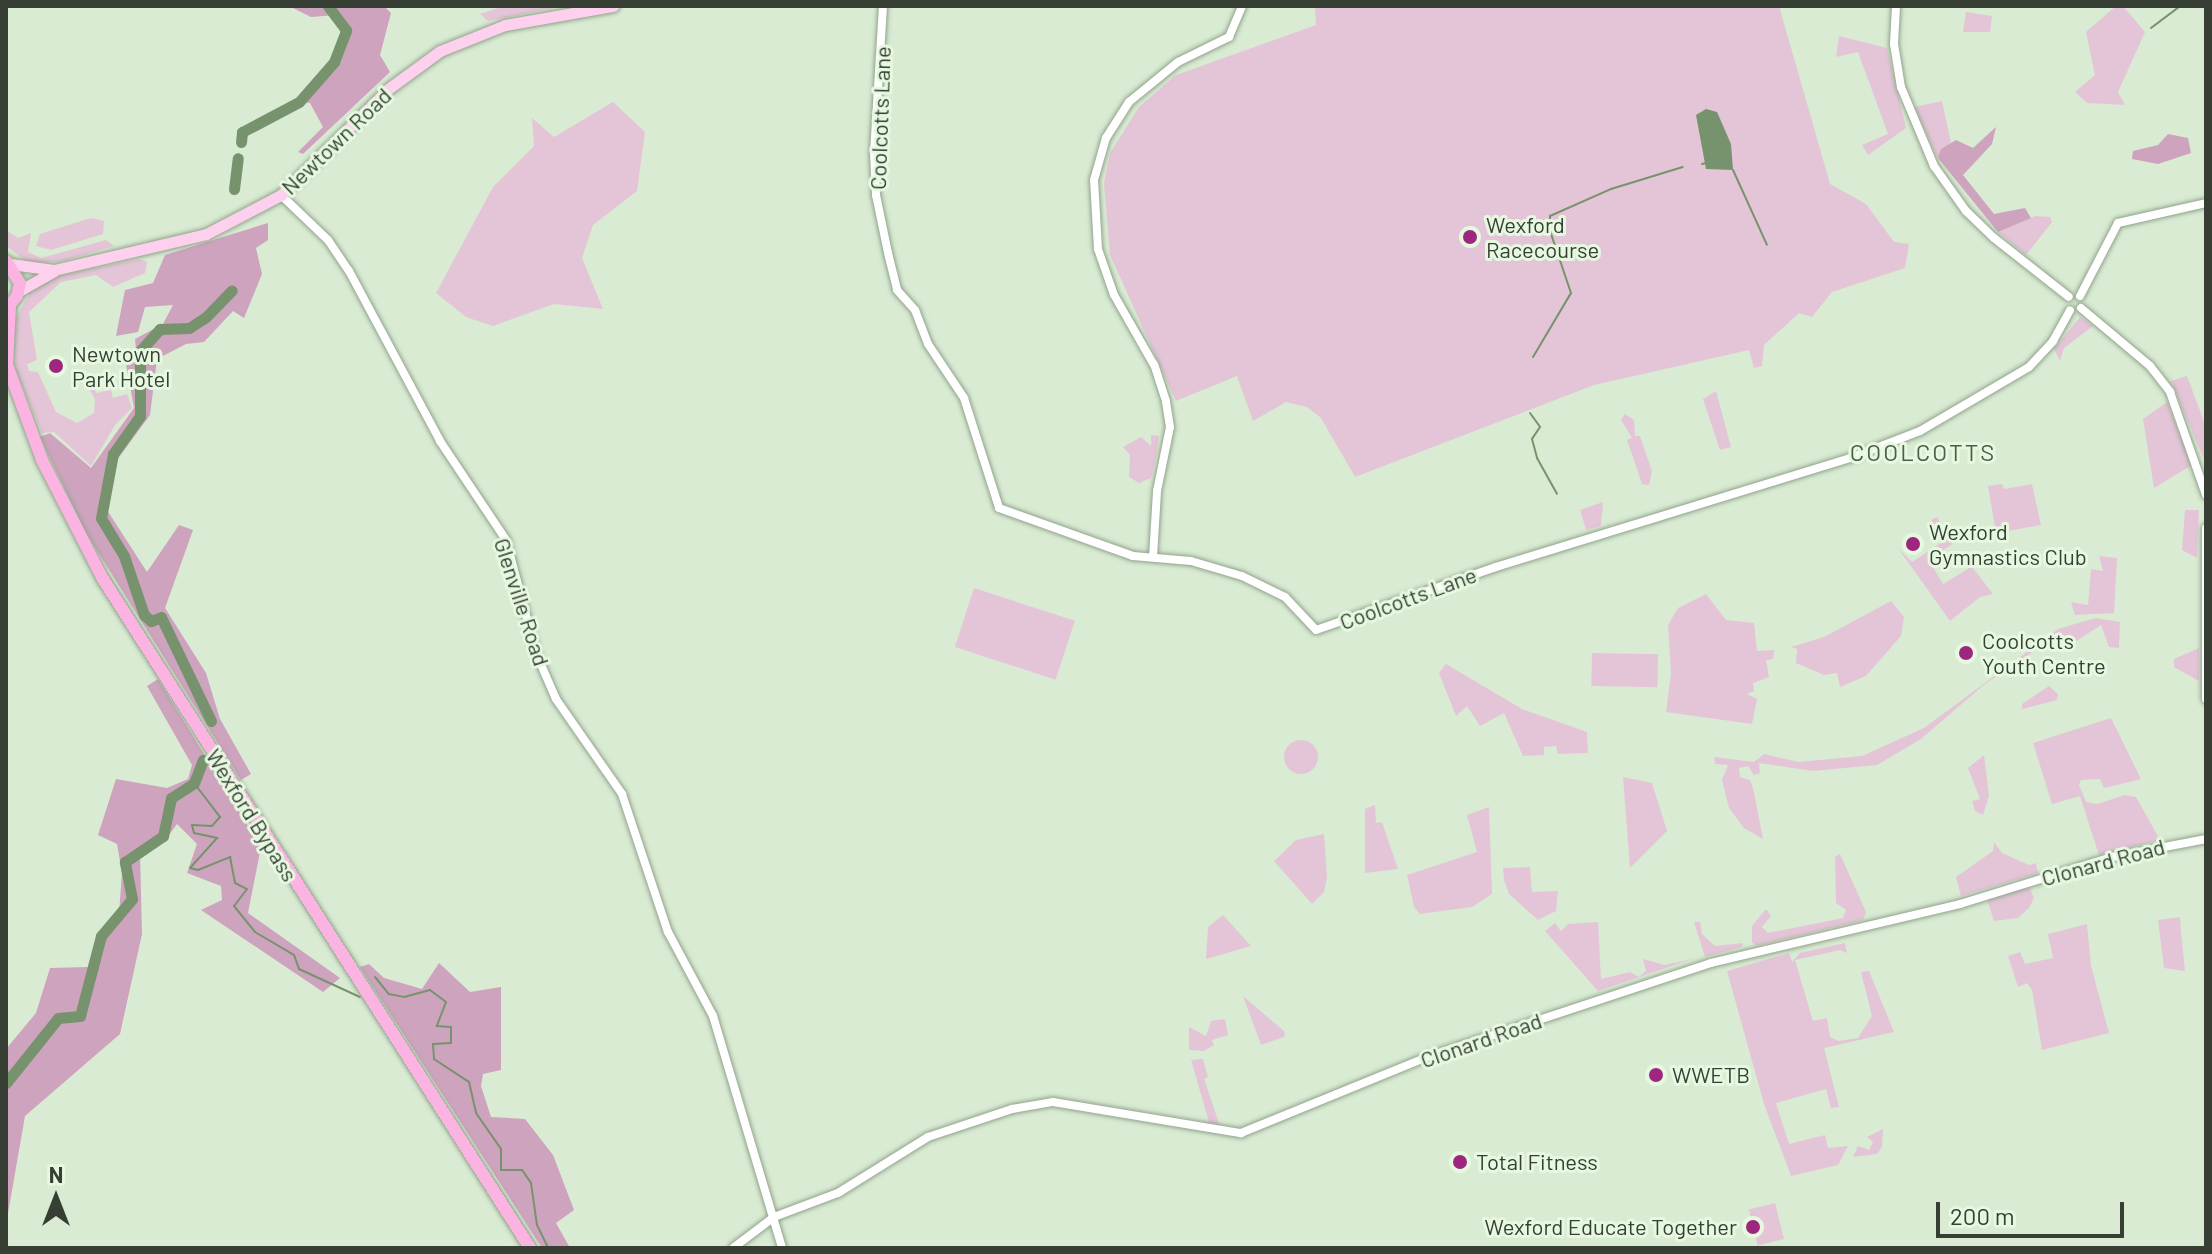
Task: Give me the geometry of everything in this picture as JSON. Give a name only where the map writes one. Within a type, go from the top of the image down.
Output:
[{"type":"highway","points":[[8,263],[19,291],[8,307]]},
{"type":"highway","name":"Wexford Bypass","points":[[8,307],[6,363],[42,460],[103,579],[530,1248]]},
{"type":"main road","name":"Newtown Road","points":[[19,291],[54,270],[206,234],[281,195],[388,89],[440,51],[505,25],[613,6]]},
{"type":"main road","name":"Newtown Road","points":[[8,263],[54,270]]},
{"type":"street","name":"Coolcotts Lane","points":[[883,6],[875,176],[894,277],[964,398],[999,508],[1133,556],[1191,561],[1242,576],[1285,597],[1316,630],[1496,567],[1850,458],[1920,431],[2029,367],[2053,341],[2070,310]]},
{"type":"street","points":[[1153,557],[1157,491],[1170,427],[1166,401],[1154,365],[1114,295],[1098,249],[1094,180],[1106,138],[1129,102],[1178,62],[1229,37],[1242,6]]},
{"type":"street","points":[[1896,6],[1894,44],[1901,87],[1934,166],[1979,223],[2069,297],[2080,296]]},
{"type":"street","name":"Glenville Road","points":[[281,195],[328,240],[342,261],[440,441],[506,540],[526,625],[555,696],[622,794],[668,932],[703,992],[782,1248]]},
{"type":"street","points":[[2206,203],[2118,223],[2080,296],[2081,308],[2150,366],[2170,392],[2206,495]]},
{"type":"street","points":[[2069,297],[2070,310],[2081,308]]},
{"type":"street","points":[[2206,528],[2206,699]]},
{"type":"street","name":"Clonard Road","points":[[733,1248],[774,1217],[838,1193],[928,1137],[1022,1106],[1067,1103],[1215,1133],[1241,1133],[1430,1056],[1711,963],[1960,904],[2112,857],[2206,839]]},
{"type":"shaded area","points":[[289,6],[384,6],[391,13],[380,55],[390,72],[303,154],[298,152],[323,127],[310,103],[299,102],[332,66],[346,30],[336,15],[311,17]]},
{"type":"shaded area","points":[[505,6],[564,6],[488,21],[480,14]]},
{"type":"shaded area","name":"Wexford Racecourse","points":[[1315,6],[1779,6],[1830,184],[1866,204],[1894,242],[1909,244],[1905,268],[1832,292],[1812,317],[1799,313],[1764,345],[1762,366],[1754,368],[1749,350],[1594,385],[1355,477],[1321,418],[1307,407],[1286,402],[1253,421],[1237,376],[1176,401],[1110,255],[1104,184],[1110,153],[1139,107],[1176,75],[1316,25]]},
{"type":"shaded area","points":[[2116,6],[2123,6],[2145,32],[2118,92],[2125,105],[2087,103],[2075,92],[2095,75],[2086,32]]},
{"type":"shaded area","points":[[1966,12],[1992,16],[1990,32],[1963,32]]},
{"type":"shaded area","points":[[1839,36],[1887,48],[1906,128],[1868,155],[1862,145],[1888,134],[1858,52],[1836,57]]},
{"type":"shaded area","points":[[1942,101],[1951,143],[1938,158],[1914,107]]},
{"type":"shaded area","points":[[613,102],[645,132],[637,191],[593,225],[582,258],[603,309],[554,304],[493,326],[466,317],[436,293],[493,187],[534,146],[532,118],[554,137]]},
{"type":"shaded area","points":[[1706,109],[1717,112],[1731,144],[1733,170],[1706,169],[1696,115]]},
{"type":"shaded area","points":[[1996,127],[1992,144],[1963,175],[1994,214],[2025,208],[2031,218],[1998,232],[1938,158],[1941,149],[1956,140],[1973,148]]},
{"type":"shaded area","points":[[2168,134],[2188,138],[2191,153],[2158,164],[2132,159],[2133,151],[2158,145]]},
{"type":"shaded area","points":[[2035,216],[2050,217],[2052,222],[2026,255],[1998,232]]},
{"type":"shaded area","points":[[91,218],[104,221],[103,234],[51,250],[36,246],[40,234]]},
{"type":"shaded area","points":[[268,223],[268,240],[256,248],[262,274],[244,318],[233,311],[204,342],[186,344],[157,359],[150,415],[117,460],[107,510],[147,572],[179,525],[193,530],[165,608],[206,673],[220,719],[251,774],[241,780],[86,533],[40,437],[50,433],[91,468],[134,408],[124,353],[136,350],[135,339],[163,324],[173,305],[145,307],[138,332],[116,336],[125,290],[153,283],[165,255]]},
{"type":"shaded area","points":[[6,230],[18,238],[31,233],[28,252],[41,258],[106,240],[114,246],[59,262],[29,263],[6,246]]},
{"type":"shaded area","points":[[139,259],[147,262],[145,273],[113,287],[96,275],[61,282],[29,312],[37,360],[27,364],[29,371],[38,372],[56,412],[77,423],[94,413],[95,399],[82,376],[93,376],[96,393],[111,390],[113,398],[127,394],[132,408],[115,425],[91,466],[54,432],[42,433],[15,368],[14,321],[33,287],[57,276]]},
{"type":"shaded area","points":[[2080,317],[2093,326],[2064,348],[2060,361],[2054,349]]},
{"type":"shaded area","points":[[2187,376],[2206,427],[2206,464],[2171,381]]},
{"type":"shaded area","points":[[1716,391],[1731,447],[1720,450],[1703,399]]},
{"type":"shaded area","points":[[2167,402],[2192,465],[2154,488],[2143,419]]},
{"type":"shaded area","points":[[1625,414],[1634,420],[1635,436],[1640,436],[1652,471],[1649,485],[1642,484],[1627,440],[1632,438],[1621,420]]},
{"type":"shaded area","points":[[1151,435],[1159,436],[1155,463],[1151,478],[1139,483],[1129,477],[1130,455],[1123,447],[1141,437],[1151,446]]},
{"type":"shaded area","points":[[2002,484],[2004,489],[2032,484],[2041,525],[1996,533],[1988,486]]},
{"type":"shaded area","points":[[1603,502],[1601,526],[1586,530],[1580,510]]},
{"type":"shaded area","points":[[2185,510],[2199,510],[2197,558],[2182,550]]},
{"type":"shaded area","points":[[1937,517],[1953,544],[1928,559],[1943,584],[1968,569],[1962,559],[1966,559],[1993,594],[1980,597],[1950,621],[1898,548],[1912,562],[1944,541],[1931,520]]},
{"type":"shaded area","points":[[2099,556],[2117,558],[2114,613],[2075,615],[2071,602],[2088,605],[2091,569],[2103,571]]},
{"type":"shaded area","points":[[974,588],[1075,621],[1056,680],[955,647]]},
{"type":"shaded area","points":[[1706,594],[1726,620],[1754,623],[1757,651],[1774,650],[1773,659],[1766,660],[1769,677],[1753,683],[1754,691],[1747,694],[1757,699],[1752,724],[1666,712],[1671,673],[1668,625],[1678,608]]},
{"type":"shaded area","points":[[1891,601],[1904,617],[1901,636],[1866,676],[1840,687],[1837,673],[1824,675],[1796,663],[1797,649],[1791,647],[1824,637]]},
{"type":"shaded area","points":[[2095,618],[2120,622],[2119,648],[2109,647],[2101,625],[2064,649],[2055,637],[1985,684],[1921,739],[1877,765],[1813,771],[1759,763],[1760,773],[1754,775],[1748,766],[1739,768],[1740,777],[1750,780],[1753,788],[1763,839],[1744,828],[1729,808],[1722,780],[1728,765],[1715,764],[1714,757],[1754,762],[1764,754],[1798,762],[1862,756],[1924,728],[2058,629]]},
{"type":"shaded area","points":[[2199,648],[2199,681],[2174,667],[2174,659]]},
{"type":"shaded area","points":[[1592,653],[1658,654],[1657,687],[1591,686]]},
{"type":"shaded area","points":[[1446,664],[1522,709],[1587,732],[1588,753],[1558,754],[1556,746],[1544,747],[1544,755],[1523,756],[1504,713],[1480,726],[1467,706],[1456,716],[1439,673]]},
{"type":"shaded area","points":[[158,679],[261,847],[248,913],[340,978],[323,992],[201,910],[222,900],[221,886],[187,873],[197,844],[177,824],[164,842],[140,853],[142,934],[120,1034],[25,1116],[6,1225],[6,1049],[36,1013],[50,968],[88,967],[97,935],[119,914],[122,873],[117,844],[98,835],[116,779],[167,788],[188,779],[192,765],[147,686]]},
{"type":"shaded area","points":[[2049,686],[2058,694],[2057,700],[2022,709],[2022,704]]},
{"type":"shaded area","points":[[2111,718],[2141,779],[2104,788],[2100,779],[2081,780],[2079,785],[2086,802],[2098,804],[2124,795],[2136,797],[2160,840],[2099,855],[2080,796],[2052,804],[2033,743]]},
{"type":"shaded area","points":[[1301,740],[1313,745],[1318,757],[1313,769],[1301,774],[1289,769],[1284,757],[1289,745]]},
{"type":"shaded area","points":[[1984,755],[1989,796],[1983,815],[1975,811],[1972,801],[1980,799],[1968,768]]},
{"type":"shaded area","points":[[1623,777],[1652,783],[1667,831],[1630,868]]},
{"type":"shaded area","points":[[1375,805],[1376,823],[1382,822],[1398,869],[1365,873],[1365,809]]},
{"type":"shaded area","points":[[1489,807],[1492,894],[1472,907],[1420,914],[1414,907],[1407,875],[1477,852],[1467,815]]},
{"type":"shaded area","points":[[1324,834],[1327,877],[1324,892],[1312,904],[1274,861],[1296,840]]},
{"type":"shaded area","points":[[1994,842],[2002,853],[2029,865],[2036,863],[2038,873],[1961,896],[1956,877],[1993,851]]},
{"type":"shaded area","points":[[1840,854],[1866,912],[1863,920],[1756,946],[1752,942],[1752,926],[1766,909],[1771,916],[1762,927],[1768,933],[1843,918],[1846,910],[1836,903],[1835,857]]},
{"type":"shaded area","points":[[1530,867],[1532,892],[1558,891],[1556,911],[1538,920],[1509,894],[1504,880],[1503,868]]},
{"type":"shaded area","points":[[2029,886],[2034,898],[2029,908],[2018,918],[1994,921],[1987,899]]},
{"type":"shaded area","points":[[1223,915],[1251,946],[1206,959],[1208,927]]},
{"type":"shaded area","points":[[2180,917],[2185,971],[2164,968],[2158,920]]},
{"type":"shaded area","points":[[1598,922],[1601,979],[1630,972],[1639,977],[1646,971],[1643,959],[1665,965],[1692,959],[1598,991],[1545,931],[1555,923],[1561,931],[1568,924]]},
{"type":"shaded area","points":[[1694,922],[1700,922],[1702,934],[1715,946],[1743,943],[1742,947],[1705,957]]},
{"type":"shaded area","points":[[2087,924],[2091,966],[2109,1033],[2042,1050],[2032,990],[2027,983],[2018,987],[2008,956],[2020,952],[2025,964],[2053,958],[2048,934]]},
{"type":"shaded area","points":[[1845,943],[1847,953],[1840,950],[1795,960],[1813,1021],[1827,1018],[1830,1037],[1839,1041],[1858,1038],[1872,1016],[1861,972],[1869,971],[1894,1032],[1824,1048],[1839,1107],[1831,1108],[1826,1089],[1776,1103],[1789,1144],[1825,1135],[1828,1148],[1848,1146],[1838,1165],[1791,1176],[1764,1104],[1727,971],[1789,953],[1792,962],[1800,953]]},
{"type":"shaded area","points":[[439,963],[470,992],[501,987],[501,1070],[483,1074],[481,1086],[491,1117],[525,1119],[553,1155],[574,1210],[556,1223],[570,1248],[542,1248],[360,967],[369,964],[384,978],[422,989]]},
{"type":"shaded area","points":[[1243,996],[1285,1032],[1284,1037],[1261,1045]]},
{"type":"shaded area","points":[[1225,1019],[1228,1035],[1212,1040],[1214,1045],[1204,1051],[1189,1050],[1189,1027],[1206,1036],[1211,1021]]},
{"type":"shaded area","points":[[1203,1059],[1208,1077],[1204,1079],[1220,1126],[1185,1123],[1209,1122],[1191,1060]]},
{"type":"shaded area","points":[[1883,1129],[1882,1147],[1877,1154],[1853,1157],[1858,1146],[1869,1150],[1873,1142],[1867,1137]]},
{"type":"shaded area","points":[[1775,1203],[1784,1239],[1758,1245],[1749,1210]]},
{"type":"waterway","points":[[241,142],[242,132],[299,102],[334,62],[346,30],[328,6]]},
{"type":"waterway","points":[[2151,28],[2180,6]]},
{"type":"waterway","points":[[234,189],[238,158]]},
{"type":"waterway","points":[[1702,164],[1706,163]]},
{"type":"waterway","points":[[1533,357],[1571,293],[1550,231],[1550,216],[1611,189],[1683,167]]},
{"type":"waterway","points":[[1733,170],[1767,245]]},
{"type":"waterway","points":[[211,721],[161,617],[151,621],[144,615],[124,556],[101,518],[113,454],[140,416],[140,351],[160,329],[189,328],[206,317],[232,290]]},
{"type":"waterway","points":[[1530,413],[1540,427],[1532,439],[1537,458],[1557,494]]},
{"type":"waterway","points":[[6,1083],[58,1018],[80,1016],[101,936],[132,899],[125,862],[163,836],[171,798],[194,783],[203,760]]},
{"type":"waterway","points":[[194,783],[220,817],[212,826],[192,825],[194,833],[217,838],[190,868],[198,870],[230,857],[235,883],[247,889],[234,906],[255,932],[294,955],[299,969],[360,997]]},
{"type":"waterway","points":[[375,977],[389,994],[404,997],[430,990],[446,1002],[437,1026],[451,1027],[451,1043],[433,1044],[434,1059],[469,1082],[476,1113],[501,1149],[501,1170],[522,1170],[531,1183],[537,1225],[548,1248]]},
{"type":"place","name":"Wexford Racecourse","points":[[1470,237]]},
{"type":"place","name":"Newtown Park Hotel","points":[[56,366]]},
{"type":"place","name":"Wexford Gymnastics Club","points":[[1913,544]]},
{"type":"place","name":"Coolcotts Youth Centre","points":[[1966,653]]},
{"type":"place","name":"WWETB","points":[[1656,1075]]},
{"type":"place","name":"Total Fitness","points":[[1460,1162]]},
{"type":"place","name":"Wexford Educate Together","points":[[1753,1227]]},
{"type":"district","name":"COOLCOTTS","points":[[1923,452]]}]
